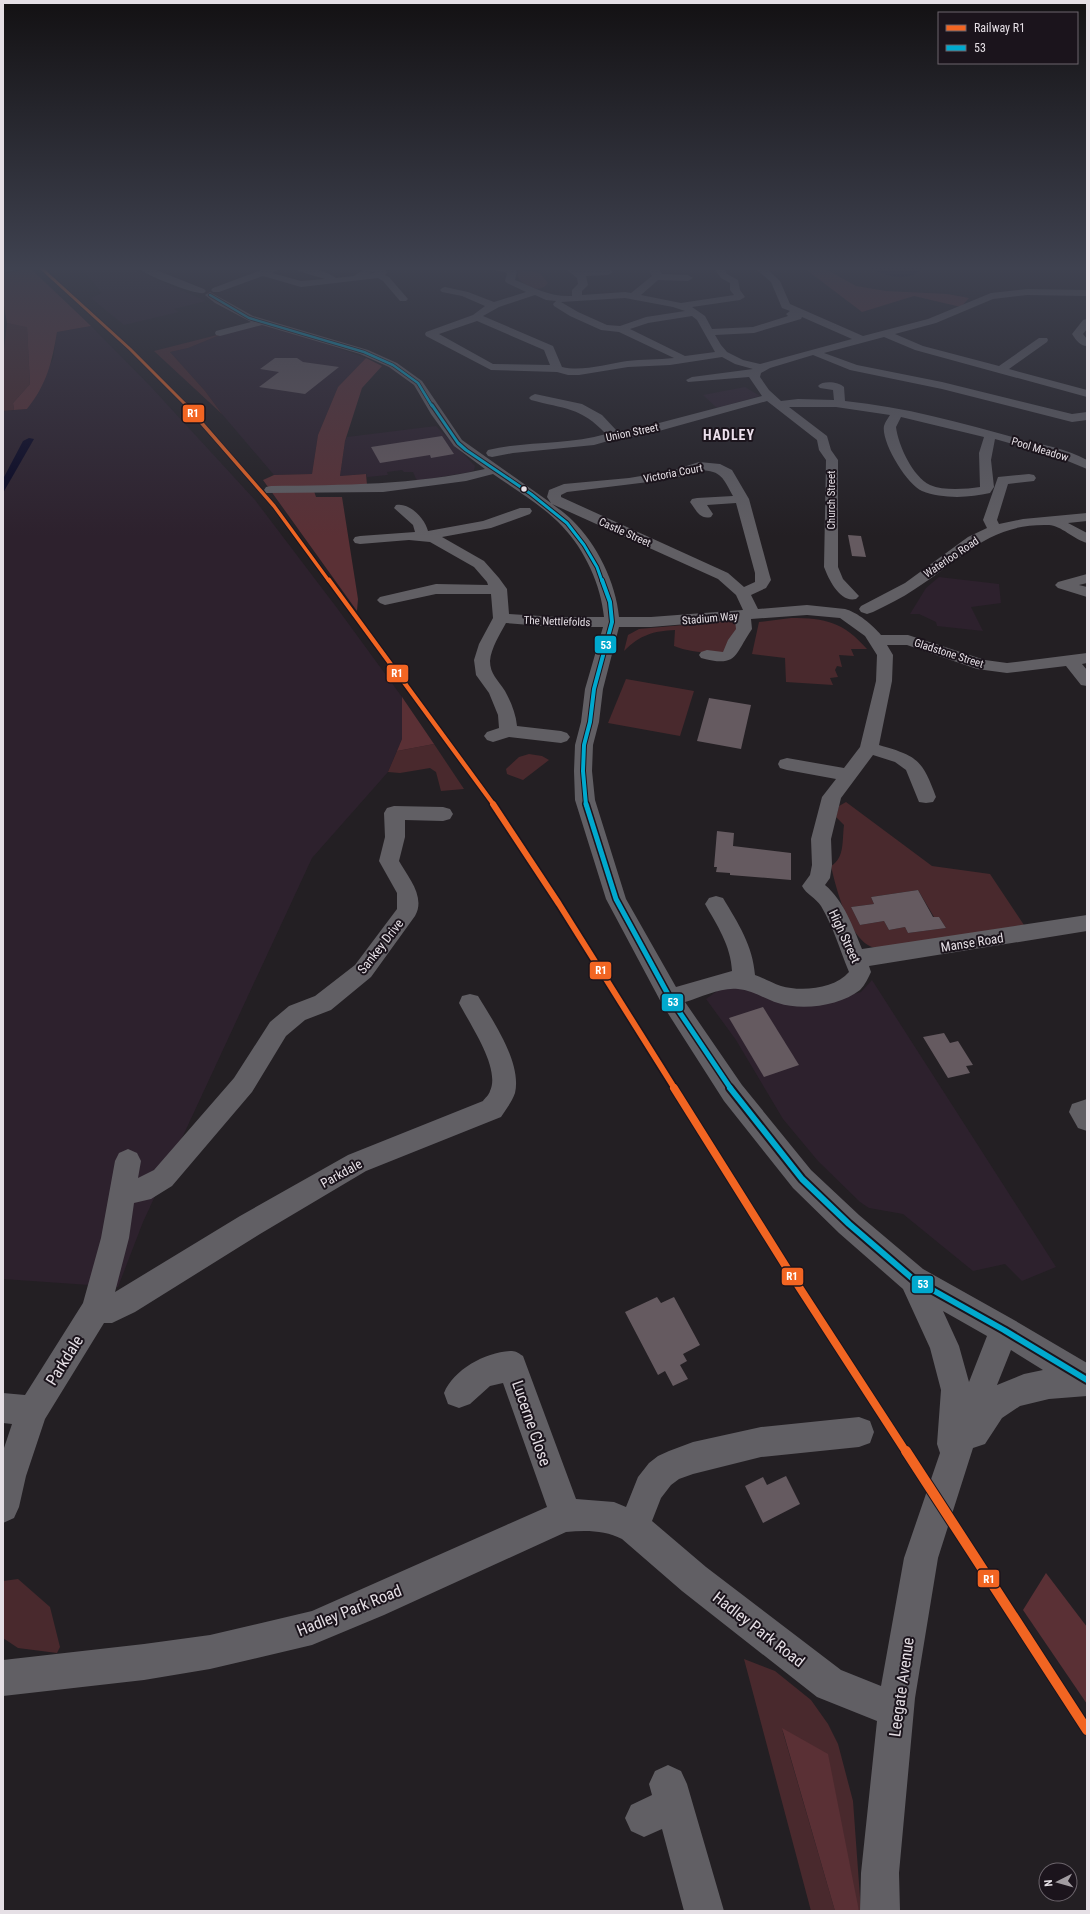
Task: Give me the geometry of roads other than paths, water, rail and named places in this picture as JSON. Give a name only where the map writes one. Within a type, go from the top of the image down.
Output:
[{"type":"street","points":[[376,357],[393,365],[418,383],[437,414],[458,443],[531,494],[566,523],[584,545],[597,567],[610,602],[612,622],[594,689],[590,722],[584,745],[583,771],[585,800],[594,836],[616,899],[670,998],[733,1093],[802,1179],[849,1224],[913,1279],[1004,1330],[1087,1380]]},
{"type":"street","points":[[473,357],[491,367],[557,369],[568,372],[579,372],[623,365],[666,363],[702,357]]},
{"type":"street","points":[[553,357],[557,369]]},
{"type":"street","points":[[730,357],[758,371]]},
{"type":"street","points":[[692,380],[758,371],[799,357]]},
{"type":"street","points":[[823,357],[846,366],[942,385],[1072,418],[1087,416]]},
{"type":"street","points":[[954,357],[1081,392],[1087,383]]},
{"type":"street","points":[[1001,370],[1019,357]]},
{"type":"street","points":[[840,404],[838,387],[827,382],[846,366]]},
{"type":"street","name":"Church Street","points":[[758,371],[754,378],[758,384],[775,401],[823,439],[825,450],[832,460],[831,567],[836,580],[853,597],[866,604],[866,610]]},
{"type":"street","points":[[535,398],[578,407],[598,418],[614,435]]},
{"type":"street","name":"Pool Meadow","points":[[775,401],[840,404],[898,413],[992,434],[1050,451],[1087,465]]},
{"type":"street","name":"Union Street","points":[[492,453],[513,449],[594,440],[614,435],[641,432],[775,401]]},
{"type":"street","points":[[898,413],[890,425],[892,437],[906,466],[917,482],[927,489],[959,492],[985,490],[987,487],[985,474],[986,451],[988,441],[992,434]]},
{"type":"street","points":[[1072,418],[1073,424],[1078,429]]},
{"type":"street","name":"Victoria Court","points":[[629,481],[673,475],[695,467],[715,466],[727,473],[742,499],[763,580],[760,585],[742,593]]},
{"type":"street","points":[[270,490],[383,488],[466,477],[495,470]]},
{"type":"street","points":[[997,529],[990,520],[1003,480],[1029,478]]},
{"type":"street","name":"Castle Street","points":[[629,481],[564,488],[554,493],[554,497],[556,501],[723,576],[742,593],[747,614]]},
{"type":"street","points":[[706,514],[697,502],[742,499]]},
{"type":"street","points":[[401,508],[418,523],[423,536]]},
{"type":"street","points":[[360,540],[377,543],[486,525],[525,511]]},
{"type":"street","name":"Waterloo Road","points":[[890,596],[838,597],[839,610],[857,615],[910,586],[973,540],[997,529],[1023,523],[1087,517]]},
{"type":"street","points":[[1053,520],[1085,536]]},
{"type":"street","points":[[423,536],[435,539],[480,564],[494,581],[498,589],[501,618],[487,644],[482,660],[484,675],[497,692],[507,715],[500,733],[561,737]]},
{"type":"street","points":[[1087,578],[1064,585],[1087,592]]},
{"type":"street","points":[[385,600],[421,591],[436,589],[498,589]]},
{"type":"street","name":"Stadium Way","points":[[612,622],[651,622],[807,610],[839,610]]},
{"type":"street","name":"High Street","points":[[839,610],[874,637]]},
{"type":"street","name":"High Street","points":[[744,979],[779,995],[797,998],[814,997],[843,990],[851,985],[860,972],[856,959],[828,899],[812,886],[820,878],[822,864],[821,839],[832,797],[869,748],[884,681],[884,655],[874,637],[866,610]]},
{"type":"street","points":[[707,655],[729,662],[729,656],[734,642],[744,631],[747,614]]},
{"type":"street","name":"The Nettlefolds","points":[[501,618],[556,622],[612,622]]},
{"type":"street","name":"Gladstone Street","points":[[874,637],[908,640],[983,665],[1007,668],[1087,658]]},
{"type":"street","points":[[1070,660],[1087,682]]},
{"type":"street","points":[[869,748],[906,759],[914,765],[926,797]]},
{"type":"street","points":[[787,764],[836,772],[847,776]]},
{"type":"street","name":"Sankey Drive","points":[[123,1192],[142,1190],[163,1178],[243,1085],[278,1028],[297,1012],[323,1003],[363,971],[408,910],[407,893],[389,861],[396,842],[394,814],[443,814]]},
{"type":"street","points":[[670,998],[728,980],[744,979],[742,952],[716,904]]},
{"type":"street","name":"Manse Road","points":[[856,959],[1087,923]]},
{"type":"street","name":"Parkdale","points":[[96,1309],[112,1309],[125,1302],[250,1225],[357,1163],[492,1109],[502,1093],[504,1073],[491,1042],[470,1003]]},
{"type":"street","points":[[1087,1110],[1081,1112],[1087,1120]]},
{"type":"street","name":"Parkdale","points":[[3,1507],[10,1476],[32,1411],[96,1309],[115,1238],[128,1161]]},
{"type":"street","name":"Leegate Avenue","points":[[913,1279],[944,1346],[956,1390],[950,1468]]},
{"type":"street","name":"Leegate Avenue","points":[[880,1911],[880,1873],[896,1712],[922,1558],[950,1468],[1004,1330]]},
{"type":"street","name":"Lucerne Close","points":[[459,1393],[483,1373],[513,1366],[519,1388],[566,1516]]},
{"type":"street","name":"Leegate Avenue","points":[[950,1468],[990,1408],[996,1404],[1018,1390],[1040,1385],[1087,1380]]},
{"type":"street","points":[[3,1408],[32,1411]]},
{"type":"street","points":[[634,1527],[649,1488],[660,1474],[669,1467],[693,1458],[761,1442],[859,1432]]},
{"type":"street","name":"Hadley Park Road","points":[[3,1678],[144,1662],[210,1652],[312,1628],[372,1603],[566,1516],[601,1515],[614,1518],[634,1527],[694,1579],[830,1684],[873,1700],[896,1712]]},
{"type":"street","points":[[662,1802],[704,1911]]},
{"type":"water","points":[[29,438],[34,439],[3,493],[3,479],[23,441]]},
{"type":"rail line","name":"R1","points":[[139,357],[189,408],[274,506],[497,809],[559,904],[790,1273],[1087,1730]]},
{"type":"district","name":"HADLEY","points":[[729,435]]}]
